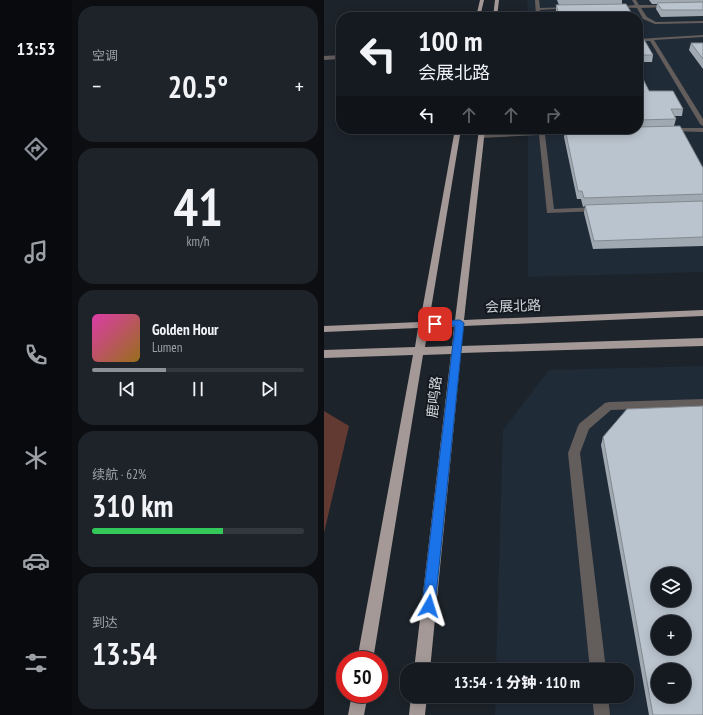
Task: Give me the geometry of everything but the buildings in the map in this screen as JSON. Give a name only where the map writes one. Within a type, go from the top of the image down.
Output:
[{"type":"main road","points":[[479,12],[482,0]]},
{"type":"main road","points":[[496,12],[497,0]]},
{"type":"main road","name":"鹿鸣路","points":[[367,651],[457,134]]},
{"type":"main road","name":"鹿鸣路","points":[[423,663],[456,351],[482,134]]},
{"type":"main road","name":"会展北路","points":[[324,329],[703,313]]},
{"type":"main road","points":[[324,354],[703,342]]},
{"type":"main road","points":[[356,715],[358,703]]},
{"type":"main road","points":[[417,715],[418,703]]},
{"type":"street","points":[[537,0],[538,9],[576,8]]},
{"type":"street","points":[[634,0],[641,12]]},
{"type":"street","points":[[607,8],[674,6]]},
{"type":"street","points":[[643,15],[652,28]]},
{"type":"street","points":[[645,18],[655,23],[703,22]]},
{"type":"street","points":[[643,34],[703,31]]},
{"type":"street","points":[[655,33],[658,39]]},
{"type":"street","points":[[643,40],[703,36]]},
{"type":"street","points":[[651,39],[703,124]]},
{"type":"street","points":[[643,46],[661,45]]},
{"type":"street","points":[[324,58],[336,57]]},
{"type":"street","points":[[664,130],[703,130]]},
{"type":"street","points":[[541,134],[550,211],[604,209]]},
{"type":"street","points":[[597,663],[574,453],[584,426],[609,406],[703,403]]},
{"type":"street","points":[[601,703],[602,715]]},
{"type":"shaded area","points":[[527,0],[703,0],[703,272],[528,277],[528,134],[643,134],[643,12],[528,12]]},
{"type":"shaded area","points":[[703,366],[703,715],[495,715],[496,703],[634,703],[634,663],[496,663],[503,430],[549,370]]},
{"type":"shaded area","points":[[324,411],[349,426],[324,533]]},
{"type":"route","points":[[429,606],[460,323],[435,324]]}]
